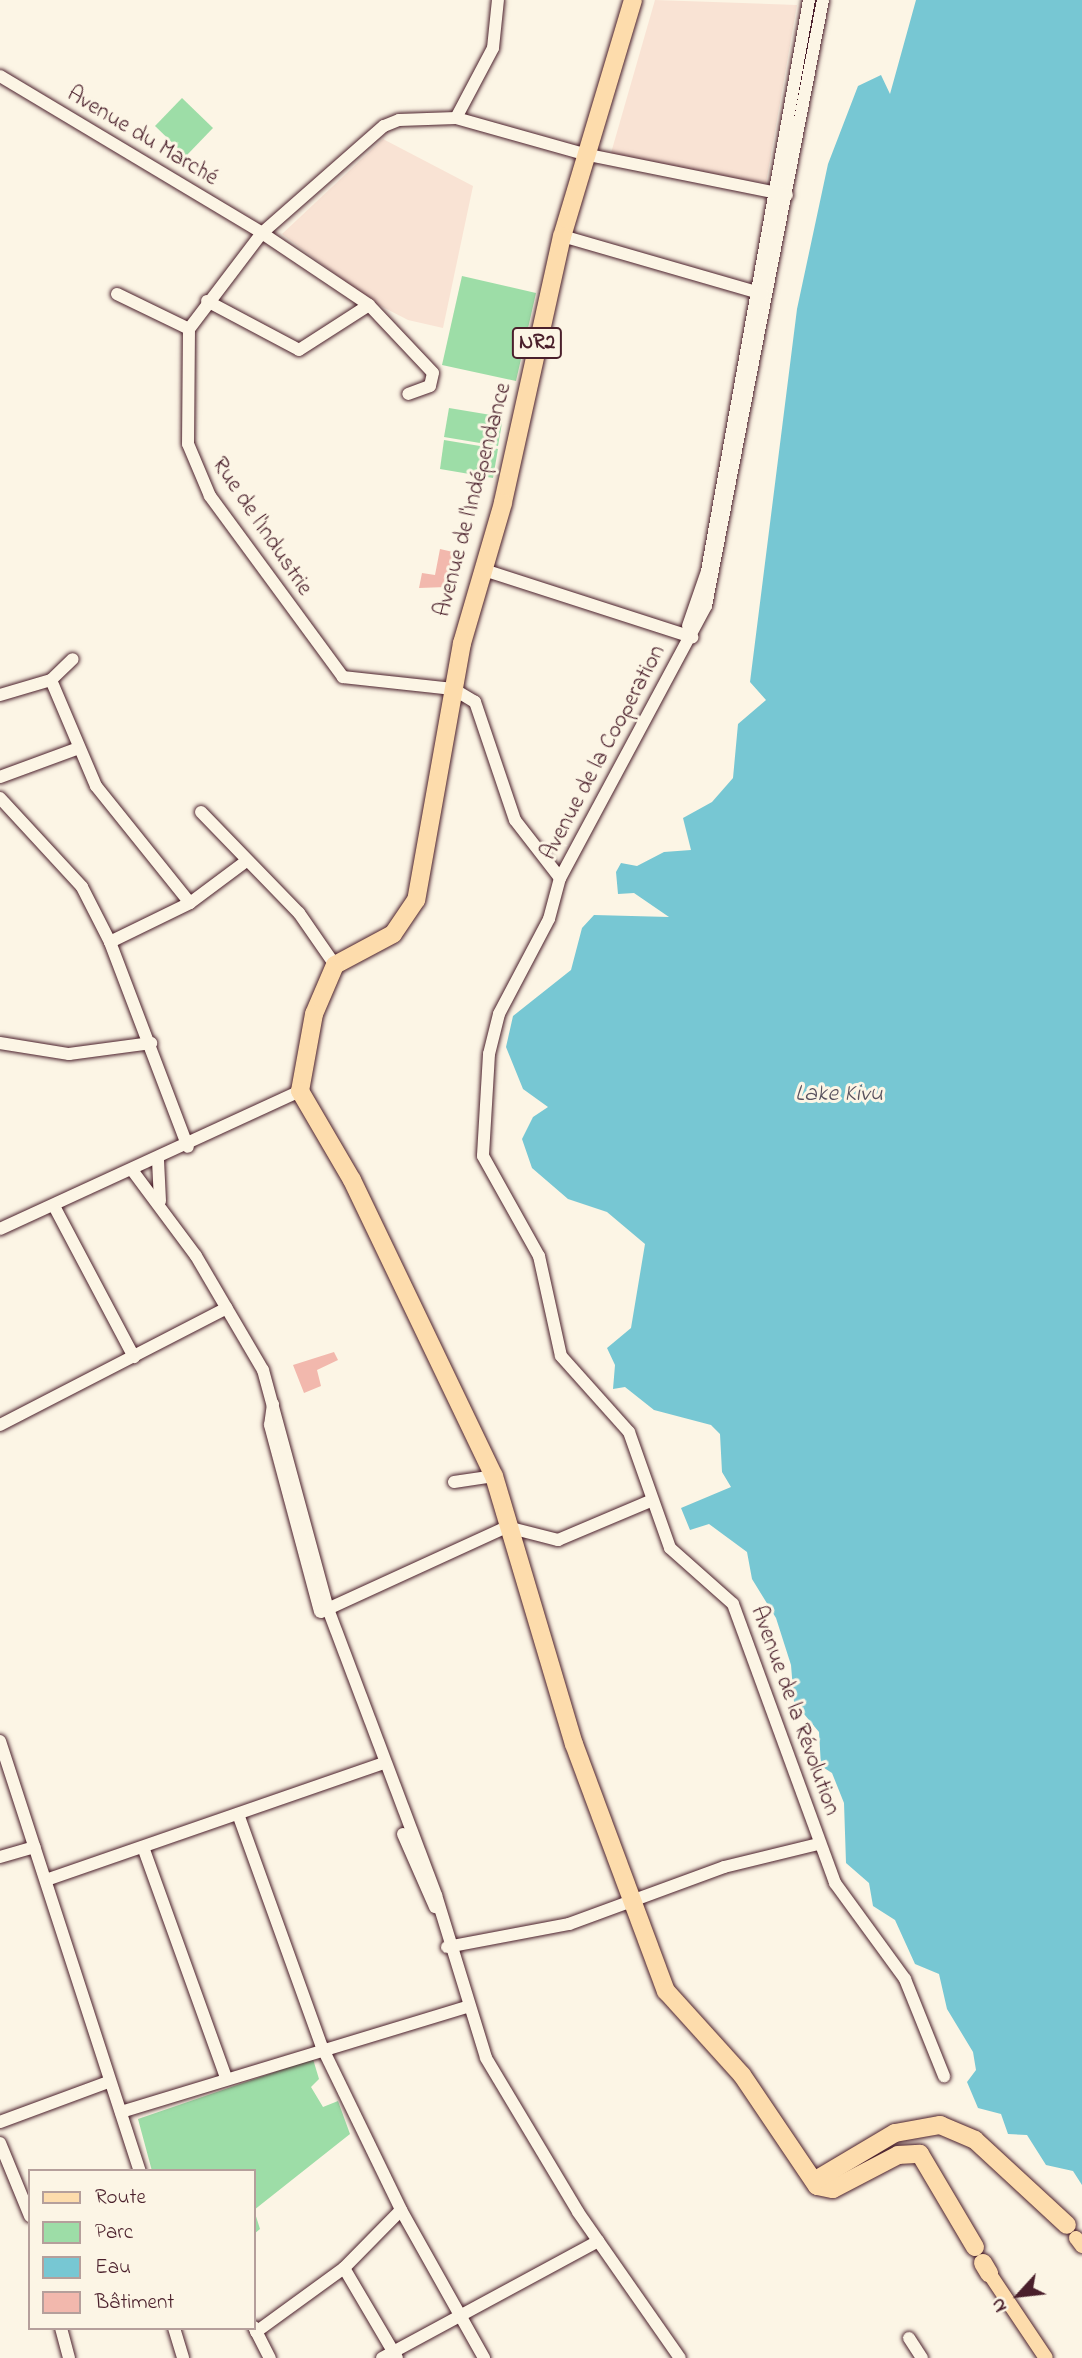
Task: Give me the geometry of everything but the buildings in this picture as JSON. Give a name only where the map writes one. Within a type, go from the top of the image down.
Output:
[{"type":"highway","name":"Avenue de l'Indépendance","points":[[335,965],[393,934],[416,900],[453,689],[484,570],[562,236],[584,154],[633,0]]},
{"type":"highway","points":[[335,965],[314,1014],[300,1091],[352,1180],[494,1476],[507,1527],[628,1898],[678,2011],[742,2075],[814,2181],[833,2189],[898,2155],[920,2154],[983,2261]]},
{"type":"highway","points":[[814,2181],[895,2133],[940,2125],[975,2140],[1075,2236]]},
{"type":"main road","points":[[983,2261],[1046,2358]]},
{"type":"street","points":[[456,118],[493,48],[498,0]]},
{"type":"street","points":[[762,294],[773,193],[809,0]]},
{"type":"street","points":[[762,294],[787,195],[823,0]]},
{"type":"street","name":"Avenue du Marché","points":[[0,76],[262,233],[369,305],[433,373],[430,386],[408,394]]},
{"type":"street","points":[[117,294],[188,329],[262,233],[384,126],[431,115],[456,118],[584,154],[787,195]]},
{"type":"street","points":[[562,236],[762,294]]},
{"type":"street","name":"Avenue de la Cooperation","points":[[561,878],[688,639],[702,605],[711,572],[762,294]]},
{"type":"street","points":[[207,301],[299,350],[369,305]]},
{"type":"street","name":"Rue de l'Industrie","points":[[188,329],[188,444],[195,472],[329,662],[357,682],[453,689]]},
{"type":"street","points":[[484,570],[688,639]]},
{"type":"street","points":[[0,695],[51,680],[73,659]]},
{"type":"street","points":[[51,680],[96,786],[190,902]]},
{"type":"street","points":[[453,689],[482,712],[515,820],[561,878]]},
{"type":"street","points":[[0,777],[79,748]]},
{"type":"street","points":[[0,798],[82,887],[110,942],[151,1043],[188,1147]]},
{"type":"street","points":[[201,812],[245,862],[255,864],[299,913],[335,965]]},
{"type":"street","points":[[110,942],[190,902],[245,862]]},
{"type":"street","name":"Avenue de la Révolution","points":[[561,878],[549,919],[493,1033],[482,1156],[539,1256],[556,1348],[629,1432],[642,1456],[648,1502],[679,1560],[733,1604],[818,1844],[835,1882],[905,1979],[944,2076]]},
{"type":"street","points":[[0,1043],[69,1054],[151,1043]]},
{"type":"street","points":[[0,1229],[188,1147],[300,1091]]},
{"type":"street","points":[[158,1160],[160,1201]]},
{"type":"street","points":[[132,1170],[160,1201],[251,1345],[273,1405],[289,1484],[324,1611],[435,1907],[467,2007],[515,2111],[598,2241],[681,2358]]},
{"type":"street","points":[[54,1206],[134,1357]]},
{"type":"street","points":[[0,1425],[227,1308]]},
{"type":"street","points":[[454,1482],[494,1476]]},
{"type":"street","points":[[324,1611],[507,1527],[558,1540],[648,1502]]},
{"type":"street","points":[[0,1741],[108,2082],[139,2169]]},
{"type":"street","points":[[46,1880],[380,1764]]},
{"type":"street","points":[[238,1814],[322,2047],[401,2210],[463,2314],[484,2358]]},
{"type":"street","points":[[447,1947],[569,1924],[628,1898],[818,1844]]},
{"type":"street","points":[[0,1857],[35,1847]]},
{"type":"street","points":[[143,1847],[226,2078]]},
{"type":"street","points":[[121,2112],[322,2047],[467,2007]]},
{"type":"street","points":[[0,2122],[108,2082]]},
{"type":"street","points":[[0,2143],[28,2211]]},
{"type":"street","points":[[256,2329],[344,2268],[401,2210]]},
{"type":"street","points":[[344,2268],[391,2356],[598,2241]]},
{"type":"street","points":[[62,2330],[69,2358]]},
{"type":"street","points":[[175,2330],[183,2358]]},
{"type":"street","points":[[255,2330],[270,2358]]},
{"type":"street","points":[[909,2338],[922,2358]]},
{"type":"shaded area","points":[[655,0],[797,5],[766,183],[609,160]]},
{"type":"shaded area","points":[[383,139],[473,186],[443,328],[408,320],[371,301],[282,234]]},
{"type":"green space","points":[[182,98],[213,128],[186,156],[155,126]]},
{"type":"green space","points":[[462,276],[536,293],[516,381],[442,365]]},
{"type":"green space","points":[[449,408],[503,417],[498,446],[444,437]]},
{"type":"green space","points":[[444,440],[498,449],[493,478],[440,469]]},
{"type":"green space","points":[[313,2059],[319,2079],[311,2087],[323,2107],[338,2101],[350,2134],[256,2208],[256,2169],[151,2169],[138,2119]]},
{"type":"green space","points":[[256,2216],[260,2229],[256,2232]]},
{"type":"water","name":"Lake Kivu","points":[[916,0],[1082,0],[1082,2185],[1073,2171],[1046,2165],[1027,2135],[1008,2134],[1001,2114],[978,2108],[967,2082],[976,2070],[973,2052],[947,2009],[939,1974],[915,1964],[895,1920],[873,1906],[869,1883],[846,1863],[844,1803],[832,1773],[821,1766],[819,1732],[794,1702],[791,1665],[776,1618],[752,1579],[747,1552],[709,1524],[690,1530],[681,1508],[731,1487],[722,1472],[720,1434],[711,1425],[654,1410],[625,1387],[613,1389],[615,1365],[607,1348],[631,1328],[645,1244],[607,1212],[568,1199],[532,1168],[522,1139],[533,1117],[548,1107],[523,1089],[506,1047],[513,1016],[571,970],[582,928],[594,915],[669,917],[634,893],[618,894],[616,872],[621,863],[637,866],[664,852],[691,850],[683,818],[712,802],[733,778],[738,724],[766,700],[750,682],[797,309],[828,164],[858,86],[881,75],[890,94]]}]
